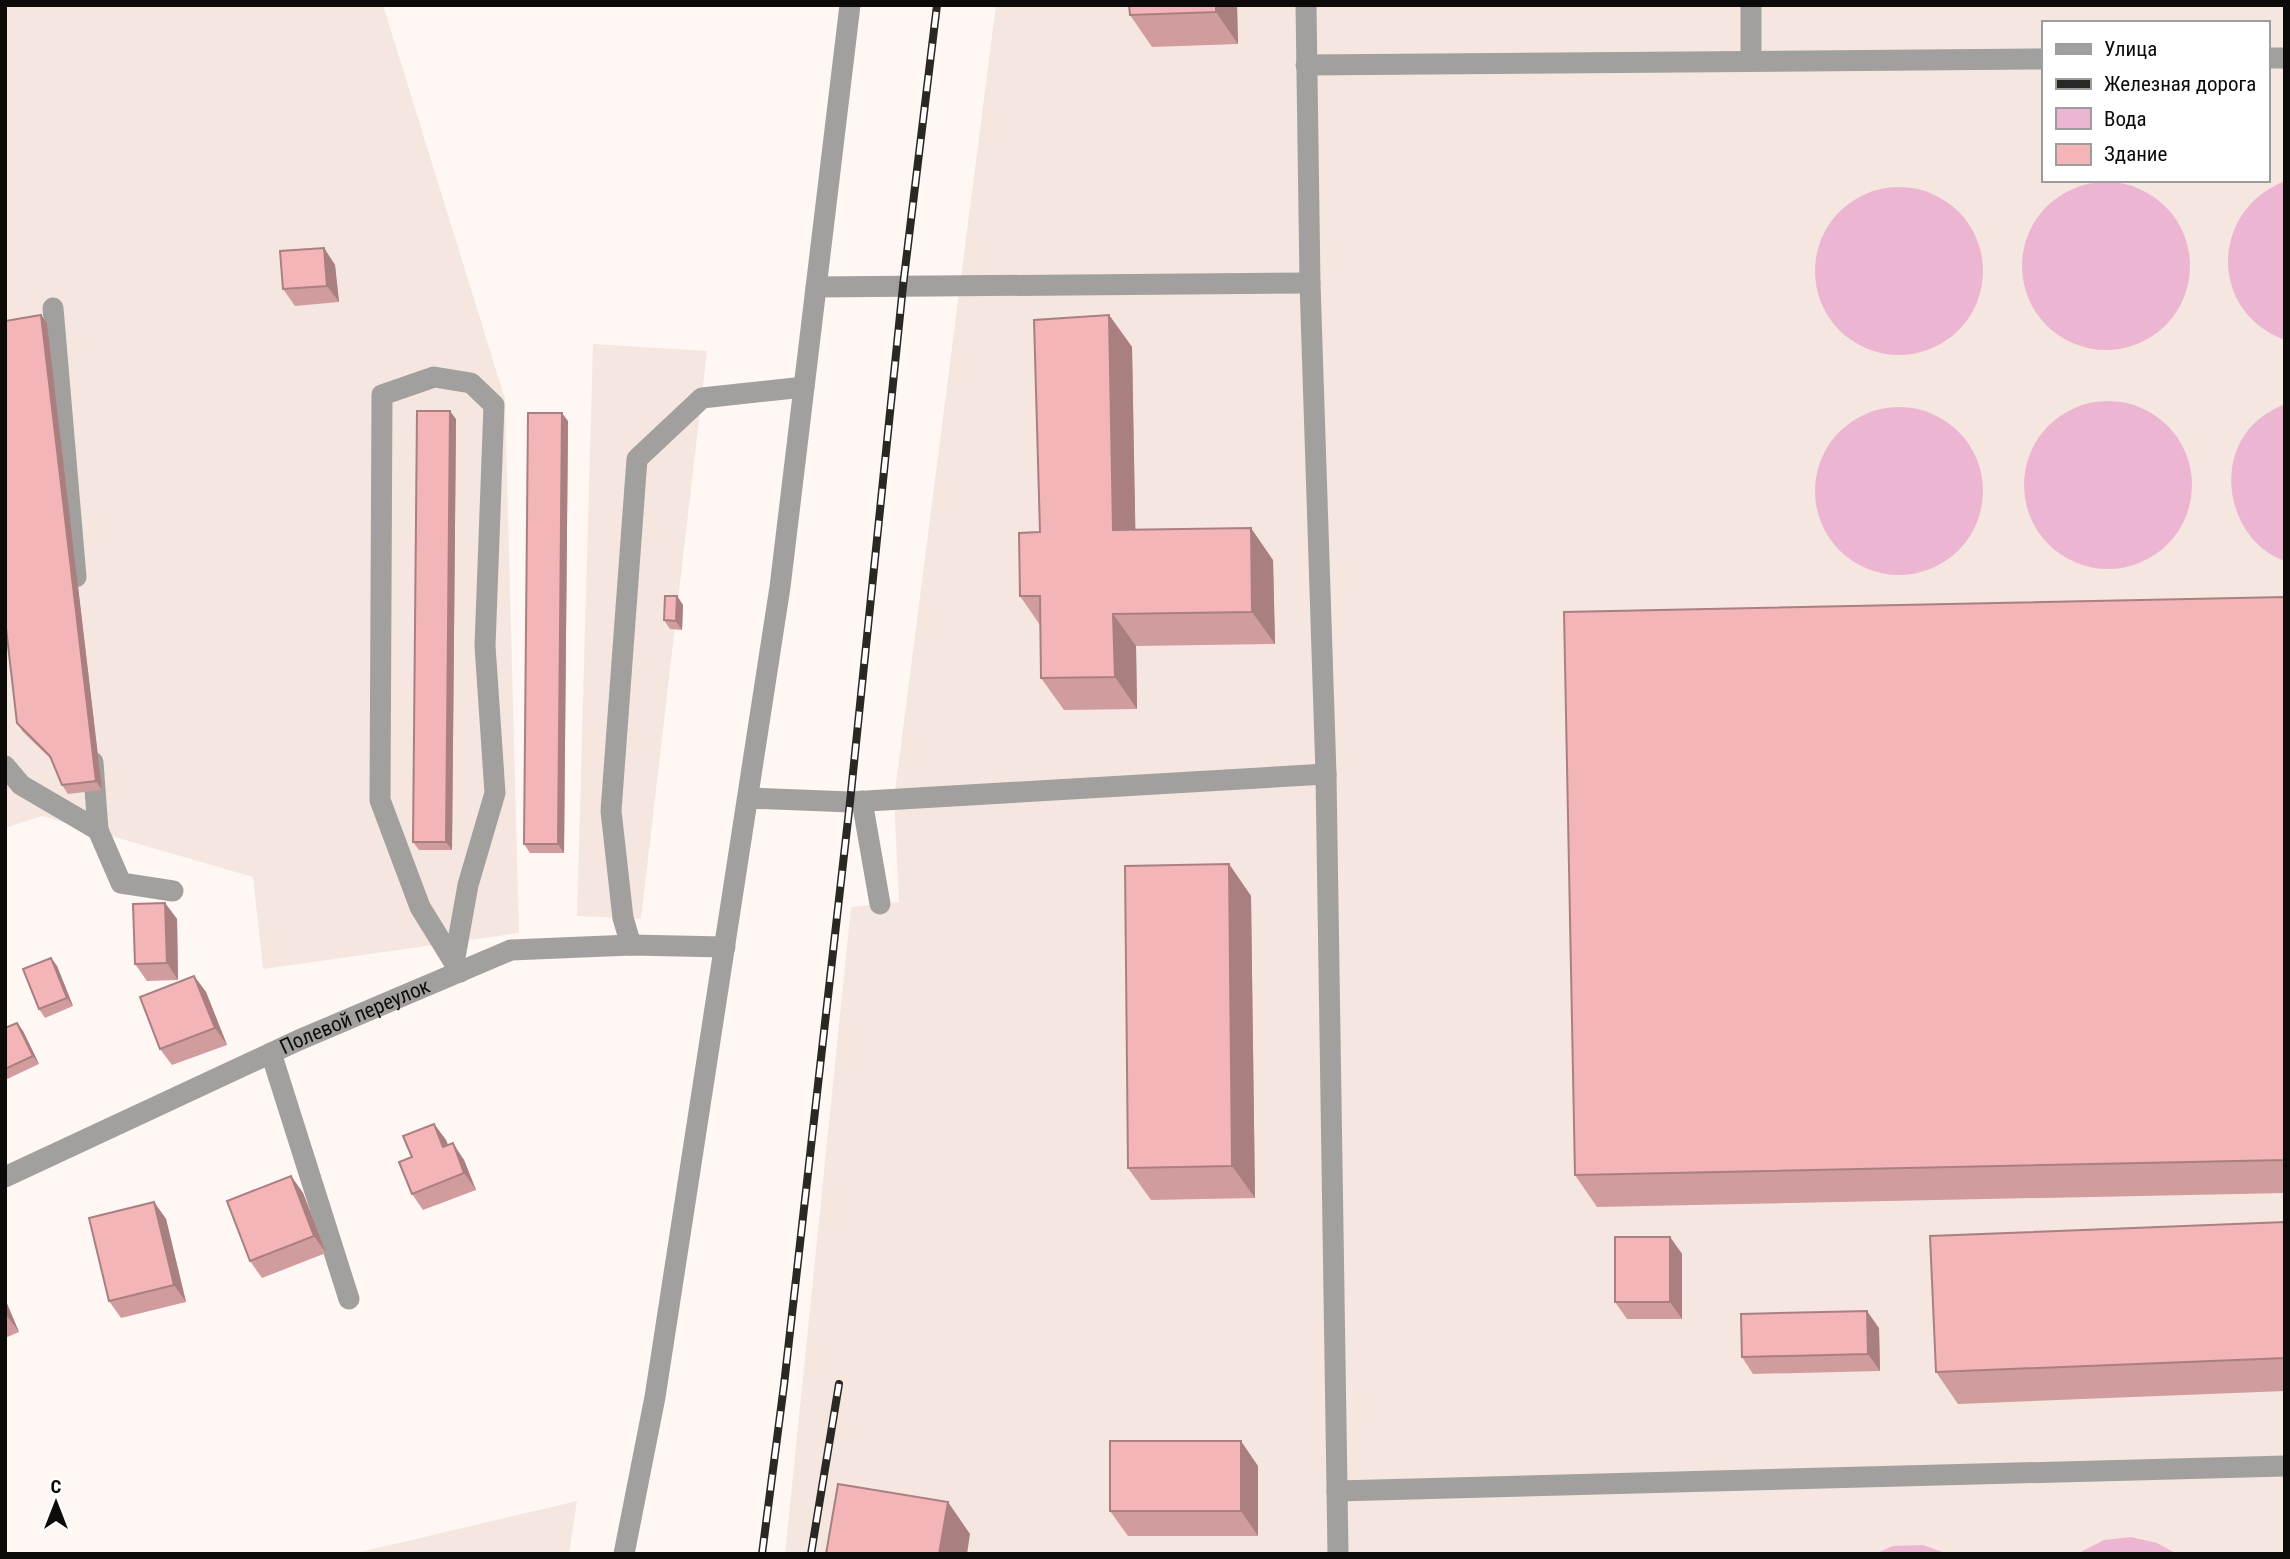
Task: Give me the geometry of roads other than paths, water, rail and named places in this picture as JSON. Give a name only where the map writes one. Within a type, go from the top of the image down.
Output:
[{"type":"street","points":[[624,1554],[655,1396],[780,587],[850,5]]},
{"type":"street","points":[[1306,5],[1310,283],[1326,774],[1338,1554]]},
{"type":"street","points":[[1751,5],[1751,61]]},
{"type":"street","points":[[1306,65],[2042,59]]},
{"type":"street","points":[[816,287],[1310,283]]},
{"type":"street","points":[[53,307],[78,596]]},
{"type":"street","points":[[434,377],[471,383],[494,405],[485,646],[495,793],[468,885],[457,967],[419,907],[380,800],[382,395],[434,377]]},
{"type":"street","points":[[631,945],[623,918],[611,811],[638,459],[702,398],[804,387]]},
{"type":"street","points":[[91,747],[99,830],[121,883],[173,891]]},
{"type":"street","points":[[5,766],[21,785],[99,830]]},
{"type":"street","points":[[748,798],[862,801],[1326,774]]},
{"type":"street","points":[[862,801],[880,904]]},
{"type":"street","name":"Полевой переулок","points":[[5,1177],[457,967],[511,950],[631,945],[724,947]]},
{"type":"street","points":[[271,1054],[349,1299]]},
{"type":"street","points":[[1338,1491],[2285,1466]]},
{"type":"water","points":[[2285,181],[2285,340],[2260,326],[2242,307],[2231,285],[2228,261],[2232,237],[2243,214],[2260,195]]},
{"type":"water","points":[[2106,182],[2138,188],[2166,206],[2184,234],[2190,266],[2184,298],[2166,326],[2138,344],[2106,350],[2074,344],[2046,326],[2028,298],[2022,266],[2028,234],[2046,206],[2074,188]]},
{"type":"water","points":[[1899,187],[1931,193],[1959,211],[1977,239],[1983,271],[1977,303],[1959,331],[1931,349],[1899,355],[1867,349],[1839,331],[1821,303],[1815,271],[1821,239],[1839,211],[1867,193]]},
{"type":"water","points":[[2108,401],[2140,407],[2168,425],[2186,453],[2192,485],[2186,517],[2168,545],[2140,563],[2108,569],[2076,563],[2048,545],[2030,517],[2024,485],[2030,453],[2048,425],[2076,407]]},
{"type":"water","points":[[2285,404],[2285,561],[2267,552],[2253,539],[2234,504],[2231,484],[2238,446],[2249,429],[2266,414]]},
{"type":"water","points":[[1899,407],[1931,413],[1959,431],[1977,459],[1983,491],[1977,523],[1959,551],[1931,569],[1899,575],[1867,569],[1839,551],[1821,523],[1815,491],[1821,459],[1839,431],[1867,413]]},
{"type":"water","points":[[2131,1537],[2157,1543],[2177,1554],[2077,1554],[2104,1540]]},
{"type":"water","points":[[1923,1545],[1948,1554],[1874,1554],[1893,1546]]},
{"type":"railway","points":[[762,1554],[784,1385],[850,802],[903,286],[937,5]]},
{"type":"railway","points":[[811,1554],[839,1384]]}]
